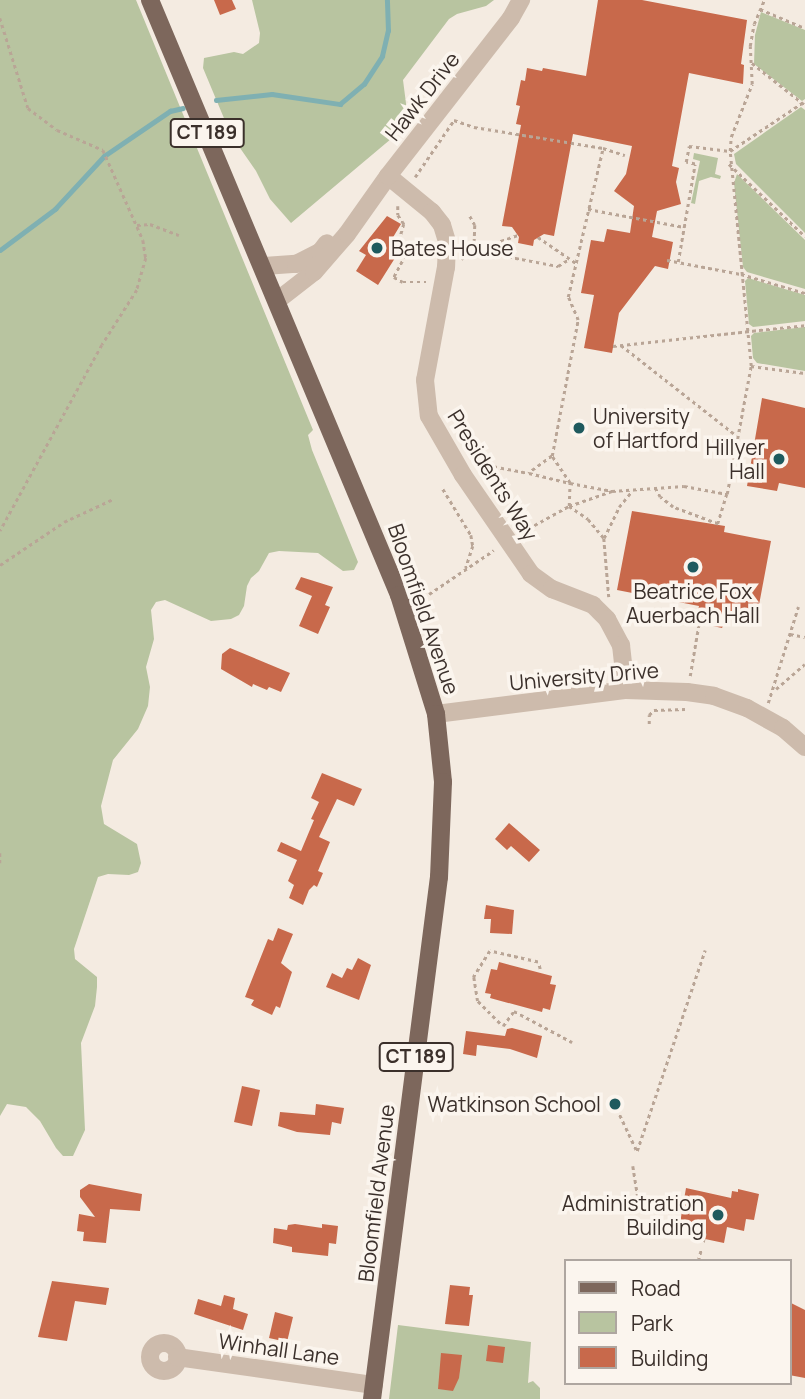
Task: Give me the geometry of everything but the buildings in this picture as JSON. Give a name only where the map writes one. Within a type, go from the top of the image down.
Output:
[{"type":"main road","name":"Bloomfield Avenue","points":[[150,0],[264,266],[405,611],[436,713],[443,790],[438,885],[373,1392]]},
{"type":"street","name":"Hawk Drive","points":[[278,300],[314,272],[511,18],[521,0]]},
{"type":"street","name":"Presidents Way","points":[[388,176],[432,212],[442,225],[447,241],[446,267],[425,380],[429,416],[463,475],[531,574],[552,589],[593,605],[607,619],[621,645],[626,690]]},
{"type":"street","name":"Hawk Drive","points":[[264,266],[296,264],[320,252],[339,228],[356,218]]},
{"type":"street","name":"University Drive","points":[[436,713],[626,690],[687,692],[725,699],[772,721],[805,747]]},
{"type":"street","name":"Winhall Lane","points":[[177,1357],[373,1392]]},
{"type":"path","points":[[655,488],[660,497],[673,507],[718,524],[727,494],[751,366],[729,164],[731,137],[752,84],[750,46],[764,0]]},
{"type":"path","points":[[760,9],[805,28]]},
{"type":"path","points":[[0,18],[27,108],[57,130],[103,150],[137,225],[145,258],[137,290],[102,345],[0,531]]},
{"type":"path","points":[[678,262],[695,164],[686,162],[689,146],[730,151],[804,103],[752,63]]},
{"type":"path","points":[[413,181],[454,120],[474,127],[603,148],[625,155]]},
{"type":"path","points":[[529,473],[552,456],[578,320],[568,297],[603,148]]},
{"type":"path","points":[[729,164],[805,236]]},
{"type":"path","points":[[399,203],[398,215],[404,225],[398,237],[409,249],[394,277],[403,282],[435,284]]},
{"type":"path","points":[[589,209],[684,227]]},
{"type":"path","points":[[470,216],[475,225],[474,250]]},
{"type":"path","points":[[137,225],[150,224],[179,235]]},
{"type":"path","points":[[459,261],[474,250],[517,235]]},
{"type":"path","points":[[538,237],[576,263]]},
{"type":"path","points":[[474,250],[558,266],[569,259]]},
{"type":"path","points":[[667,260],[741,274],[805,293]]},
{"type":"path","points":[[613,346],[805,325]]},
{"type":"path","points":[[621,345],[737,436]]},
{"type":"path","points":[[751,366],[805,373]]},
{"type":"path","points":[[552,456],[570,483],[569,506]]},
{"type":"path","points":[[470,470],[488,465],[612,491],[684,486],[727,494]]},
{"type":"path","points":[[443,489],[471,535],[473,546],[466,568]]},
{"type":"path","points":[[610,604],[604,538],[619,506],[632,490]]},
{"type":"path","points":[[514,538],[542,519],[569,506],[612,491]]},
{"type":"path","points":[[0,565],[64,522],[113,499]]},
{"type":"path","points":[[569,506],[588,519],[604,538]]},
{"type":"path","points":[[429,594],[500,547]]},
{"type":"path","points":[[768,703],[798,607]]},
{"type":"path","points":[[682,678],[689,678],[700,617]]},
{"type":"path","points":[[790,634],[805,637]]},
{"type":"path","points":[[636,659],[645,672],[656,677]]},
{"type":"path","points":[[773,691],[805,664]]},
{"type":"path","points":[[649,724],[652,711],[685,710],[686,699]]},
{"type":"path","points":[[0,853],[0,863]]},
{"type":"path","points":[[611,1096],[637,1150],[705,950]]},
{"type":"path","points":[[540,969],[538,962],[490,951],[474,977],[478,1001],[503,1026],[514,1011],[572,1042]]},
{"type":"path","points":[[633,1166],[639,1202]]},
{"type":"path","points":[[703,1242],[705,1233]]},
{"type":"path","points":[[699,1259],[701,1250]]},
{"type":"green space","points":[[0,0],[136,0],[313,430],[308,435],[312,450],[358,562],[354,570],[343,571],[318,553],[269,553],[247,586],[244,606],[239,615],[231,619],[211,621],[165,600],[156,602],[151,610],[154,639],[146,667],[150,687],[148,706],[138,729],[113,760],[101,806],[104,824],[137,844],[141,863],[138,872],[129,875],[108,874],[98,877],[74,949],[75,959],[97,977],[97,987],[95,1006],[81,1043],[85,1130],[73,1156],[63,1156],[40,1121],[26,1107],[7,1104],[0,1116]]},
{"type":"green space","points":[[252,0],[494,0],[486,6],[449,19],[403,80],[408,119],[404,128],[291,223],[270,199],[256,171],[231,135],[203,68],[204,58],[234,52],[243,54],[259,43],[260,33]]},
{"type":"green space","points":[[761,12],[805,30],[805,99],[802,101],[754,64],[755,35]]},
{"type":"green space","points":[[801,107],[805,110],[805,233],[736,164],[734,154]]},
{"type":"green space","points":[[694,153],[718,158],[715,174],[721,176],[720,179],[711,177],[699,181],[695,204],[691,203],[700,161],[693,159]]},
{"type":"green space","points":[[737,174],[805,240],[805,289],[747,272],[743,267],[734,183]]},
{"type":"green space","points":[[748,278],[805,295],[805,321],[753,327],[749,324],[745,281]]},
{"type":"green space","points":[[805,327],[805,371],[757,363],[753,358],[751,336],[754,333]]},
{"type":"green space","points":[[398,1325],[531,1342],[528,1383],[533,1381],[540,1388],[540,1399],[389,1399]]},
{"type":"waterway","points":[[216,100],[272,94],[340,104],[364,84],[382,56],[388,31],[387,0]]},
{"type":"waterway","points":[[0,250],[55,209],[104,156],[170,111],[183,108]]},
{"type":"place","name":"Bates House","points":[[377,248]]},
{"type":"place","name":"University of Hartford","points":[[579,428]]},
{"type":"place","name":"Hillyer Hall","points":[[779,459]]},
{"type":"place","name":"Beatrice Fox Auerbach Hall","points":[[693,567]]},
{"type":"place","name":"Watkinson School","points":[[615,1104]]},
{"type":"place","name":"Administration Building","points":[[718,1215]]}]
